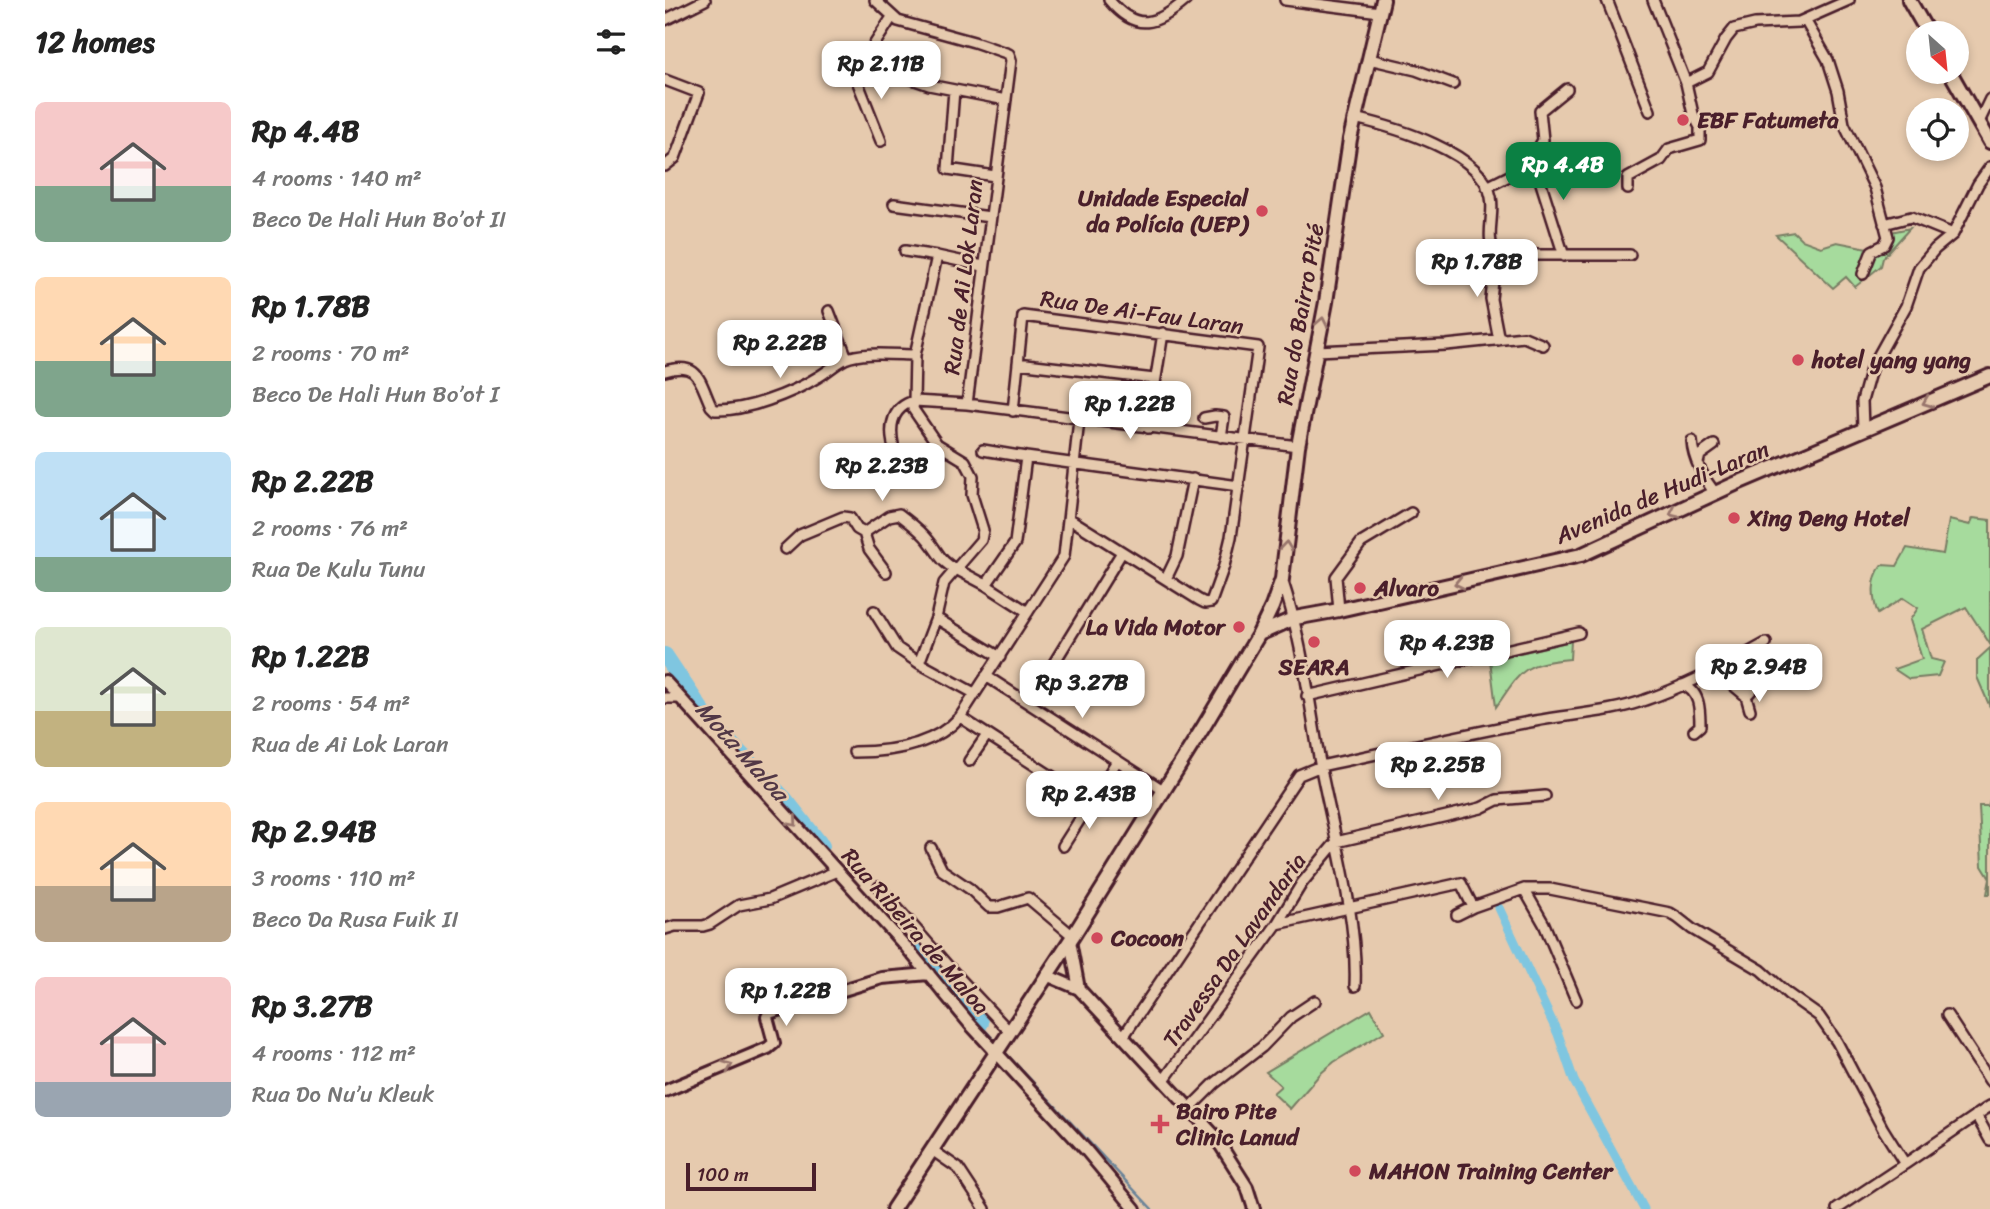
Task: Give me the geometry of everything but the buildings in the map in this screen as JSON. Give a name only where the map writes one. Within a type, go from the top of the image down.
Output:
[{"type":"main road","points":[[1909,0],[1921,21]]},
{"type":"main road","name":"Rua do Bairro Pité","points":[[894,1209],[998,1052],[1163,790],[1259,634],[1282,579],[1298,446],[1317,351],[1355,118],[1381,6]]},
{"type":"main road","points":[[1957,84],[1990,142]]},
{"type":"main road","name":"Avenida de Hudi-Laran","points":[[1259,634],[1295,618],[1581,555],[1864,428],[1990,376]]},
{"type":"street","points":[[667,16],[705,0]]},
{"type":"street","name":"Rua de Ai Lok Laran","points":[[875,0],[898,21],[1009,54],[1011,60],[967,404],[1298,446]]},
{"type":"street","points":[[1109,0],[1127,18],[1149,23],[1163,17],[1186,0]]},
{"type":"street","points":[[1285,0],[1381,6]]},
{"type":"street","points":[[1607,0],[1650,111]]},
{"type":"street","points":[[1628,189],[1628,178],[1661,160],[1668,149],[1700,140],[1700,127],[1693,114],[1686,82],[1653,0]]},
{"type":"street","points":[[1686,82],[1708,72],[1734,29],[1755,24],[1799,22],[1849,0]]},
{"type":"street","points":[[881,141],[858,83],[863,62],[891,17]]},
{"type":"street","points":[[1805,20],[1828,60],[1838,91],[1844,124],[1875,188],[1884,224],[1887,242],[1872,251],[1863,274]]},
{"type":"street","points":[[1369,59],[1416,70],[1453,84]]},
{"type":"street","points":[[863,62],[929,85],[1006,100]]},
{"type":"street","points":[[665,80],[699,93],[675,158],[665,166]]},
{"type":"street","points":[[1487,187],[1517,172],[1533,158],[1543,140],[1540,111],[1567,89]]},
{"type":"street","points":[[954,90],[948,169],[995,176]]},
{"type":"street","points":[[1979,122],[1990,99]]},
{"type":"street","points":[[1355,118],[1383,125],[1461,158],[1476,171],[1487,187],[1491,195],[1490,238],[1496,255],[1491,299],[1499,340]]},
{"type":"street","points":[[1533,158],[1564,256]]},
{"type":"street","points":[[1864,428],[1862,401],[1878,354],[1906,306],[1919,268],[1935,249],[1953,234],[1978,184],[1990,167]]},
{"type":"street","points":[[894,204],[990,217]]},
{"type":"street","points":[[1884,224],[1911,217],[1953,234]]},
{"type":"street","points":[[905,251],[983,266]]},
{"type":"street","points":[[1496,255],[1630,254]]},
{"type":"street","points":[[919,663],[936,618],[944,583],[981,540],[983,530],[972,495],[973,476],[965,461],[937,444],[913,409],[915,355],[937,256]]},
{"type":"street","points":[[829,311],[847,358]]},
{"type":"street","name":"Rua De Ai-Fau Laran","points":[[1013,411],[1023,316],[1258,347],[1244,439]]},
{"type":"street","points":[[1149,428],[1154,379],[1163,333]]},
{"type":"street","points":[[1317,351],[1446,345],[1524,337],[1543,345]]},
{"type":"street","points":[[665,371],[681,366],[690,368],[711,406],[715,410],[727,411],[788,393],[847,358],[915,355]]},
{"type":"street","points":[[1018,363],[1154,379]]},
{"type":"street","points":[[893,444],[890,430],[892,420],[908,403],[914,401],[967,404]]},
{"type":"street","points":[[1204,418],[1215,415],[1224,417],[1221,437]]},
{"type":"street","points":[[854,752],[886,752],[899,749],[946,730],[960,717],[1065,556],[1079,420]]},
{"type":"street","points":[[1070,519],[1165,579],[1209,603],[1213,599],[1231,537],[1244,439]]},
{"type":"street","points":[[1692,440],[1702,467]]},
{"type":"street","points":[[1714,445],[1699,455],[1706,482],[1715,494]]},
{"type":"street","points":[[983,450],[1239,486]]},
{"type":"street","points":[[986,584],[1015,543],[1026,457]]},
{"type":"street","points":[[1165,579],[1177,556],[1193,479]]},
{"type":"street","points":[[1339,610],[1335,576],[1356,547],[1411,513]]},
{"type":"street","points":[[864,533],[889,516],[899,514],[931,542],[947,565],[986,584],[1028,612]]},
{"type":"street","points":[[785,549],[800,535],[843,517],[850,518],[857,530],[864,533],[869,549],[886,572]]},
{"type":"street","points":[[1029,704],[1122,552]]},
{"type":"street","points":[[1282,579],[1295,618],[1307,696],[1348,908],[1355,948],[1355,986]]},
{"type":"street","points":[[874,611],[897,648],[974,693]]},
{"type":"street","points":[[936,618],[1000,657]]},
{"type":"street","points":[[1307,696],[1579,633]]},
{"type":"street","points":[[1123,1037],[1299,775],[1321,766],[1491,729],[1565,715],[1612,710],[1682,685],[1766,643]]},
{"type":"street","points":[[1736,688],[1749,693],[1759,682],[1780,672]]},
{"type":"street","points":[[1706,674],[1727,680],[1746,696],[1750,710]]},
{"type":"street","points":[[1694,692],[1706,674]]},
{"type":"street","points":[[986,676],[1163,790]]},
{"type":"street","name":"Rua Ribeira de Maloa","points":[[665,681],[1086,1150],[1135,1209]]},
{"type":"street","points":[[1682,685],[1694,692],[1699,702],[1700,726],[1694,731]]},
{"type":"street","points":[[665,698],[680,698]]},
{"type":"street","points":[[960,717],[1090,801]]},
{"type":"street","points":[[969,761],[987,735]]},
{"type":"street","points":[[1063,846],[1117,761]]},
{"type":"street","points":[[1336,842],[1481,808],[1497,800],[1545,796]]},
{"type":"street","name":"Travessa Da Lavandaria","points":[[1164,1080],[1277,924],[1302,883],[1336,842]]},
{"type":"street","points":[[931,848],[942,870],[970,889],[984,904],[994,908],[1028,898],[1071,938],[1079,989]]},
{"type":"street","points":[[665,929],[710,924],[739,905],[769,899],[837,871]]},
{"type":"street","points":[[1277,924],[1461,883],[1473,907]]},
{"type":"street","points":[[879,887],[1009,1033]]},
{"type":"street","points":[[1524,889],[1544,924],[1576,1000]]},
{"type":"street","points":[[1457,915],[1524,889],[1569,893],[1670,914],[1761,970],[1819,1016],[1837,1042],[1883,1129],[1905,1164]]},
{"type":"street","points":[[665,1091],[768,1048],[774,1043],[767,1017],[769,1013],[882,978],[929,974]]},
{"type":"street","points":[[1047,975],[1079,989],[1214,1135],[1247,1187],[1254,1209]]},
{"type":"street","points":[[1190,1108],[1214,1084],[1262,1047],[1291,1017],[1315,1001]]},
{"type":"street","points":[[1947,1016],[1990,1081]]},
{"type":"street","points":[[1837,1209],[1990,1106]]},
{"type":"street","points":[[1976,1115],[1990,1140]]},
{"type":"street","points":[[932,1150],[958,1168],[985,1209]]},
{"type":"green space","points":[[1910,228],[1883,258],[1881,266],[1855,287],[1846,277],[1833,288],[1776,235],[1794,232],[1802,240],[1821,247],[1837,242],[1878,250],[1886,233]]},
{"type":"green space","points":[[1973,518],[1990,520],[1990,644],[1966,607],[1922,629],[1931,659],[1944,662],[1938,676],[1909,679],[1894,669],[1922,659],[1910,620],[1918,608],[1903,598],[1878,614],[1874,582],[1878,570],[1882,565],[1897,566],[1907,548],[1943,554],[1949,520],[1970,525]]},
{"type":"green space","points":[[1571,641],[1570,659],[1532,666],[1518,677],[1496,707],[1490,660]]},
{"type":"green space","points":[[1990,648],[1990,707],[1977,677],[1977,660]]},
{"type":"green space","points":[[1990,800],[1990,879],[1982,866],[1979,806],[1988,806]]},
{"type":"green space","points":[[1371,1009],[1384,1032],[1334,1062],[1290,1109],[1273,1093],[1281,1086],[1266,1072]]},
{"type":"waterway","name":"Mota Maloa","points":[[665,655],[709,721],[785,799],[822,846]]},
{"type":"waterway","points":[[665,666],[677,687]]},
{"type":"waterway","points":[[1499,908],[1558,1034],[1574,1081],[1644,1209]]},
{"type":"waterway","name":"Mota Maloa","points":[[913,949],[981,1023]]},
{"type":"waterway","name":"Mota Maloa","points":[[943,984],[998,1044]]},
{"type":"waterway","points":[[1002,1049],[1152,1209]]},
{"type":"place","name":"EBF Fatumeta","points":[[1683,120]]},
{"type":"place","name":"Unidade Especial da Polícia (UEP)","points":[[1262,211]]},
{"type":"place","name":"hotel yang yang","points":[[1798,360]]},
{"type":"place","name":"Xing Deng Hotel","points":[[1734,518]]},
{"type":"place","name":"Alvaro","points":[[1360,588]]},
{"type":"place","name":"La Vida Motor","points":[[1239,627]]},
{"type":"place","name":"SEARA","points":[[1314,642]]},
{"type":"place","name":"Cocoon","points":[[1097,938]]},
{"type":"place","name":"Bairo Pite Clinic Lanud","points":[[1160,1124]]},
{"type":"place","name":"MAHON Training Center","points":[[1355,1171]]}]
